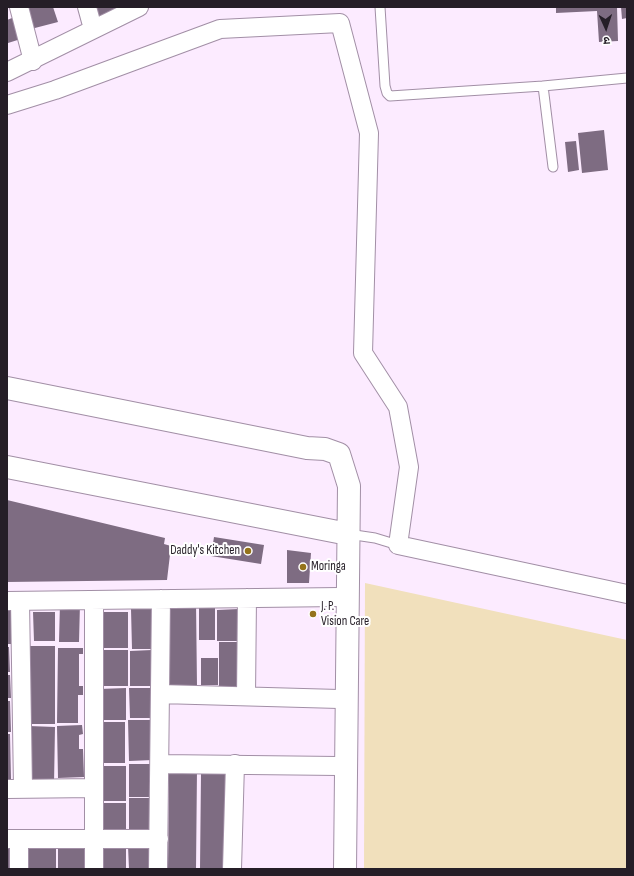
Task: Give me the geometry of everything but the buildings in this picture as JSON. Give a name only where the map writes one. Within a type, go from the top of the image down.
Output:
[{"type":"street","points":[[19,7],[33,61]]},
{"type":"street","points":[[87,7],[93,28]]},
{"type":"street","points":[[7,72],[33,61],[93,28],[138,7]]},
{"type":"street","points":[[7,105],[55,90],[220,29],[340,23],[369,134],[363,353],[398,407],[409,467],[398,545],[627,594]]},
{"type":"street","points":[[7,388],[307,448],[325,449],[340,454],[344,534],[345,869]]},
{"type":"street","points":[[7,467],[344,534]]},
{"type":"street","points":[[337,869],[340,597],[344,534]]},
{"type":"street","points":[[94,788],[15,789],[14,601],[340,597]]},
{"type":"street","points":[[246,696],[247,598]]},
{"type":"street","points":[[158,869],[161,599]]},
{"type":"street","points":[[94,601],[94,869]]},
{"type":"street","points":[[160,694],[339,699]]},
{"type":"street","points":[[160,764],[338,766]]},
{"type":"street","points":[[232,869],[235,764]]},
{"type":"street","points":[[19,869],[13,840],[159,839]]},
{"type":"lane","points":[[380,7],[385,86],[386,93],[390,96],[543,86],[627,78]]},
{"type":"lane","points":[[543,86],[553,167]]},
{"type":"lane","points":[[344,534],[375,538],[398,545]]},
{"type":"shaded area","points":[[365,583],[627,640],[627,869],[364,869]]},
{"type":"place","name":"Daddy's Kitchen","points":[[248,551]]},
{"type":"place","name":"Moringa","points":[[303,567]]},
{"type":"place","name":"J. P. Vision Care","points":[[313,614]]}]
